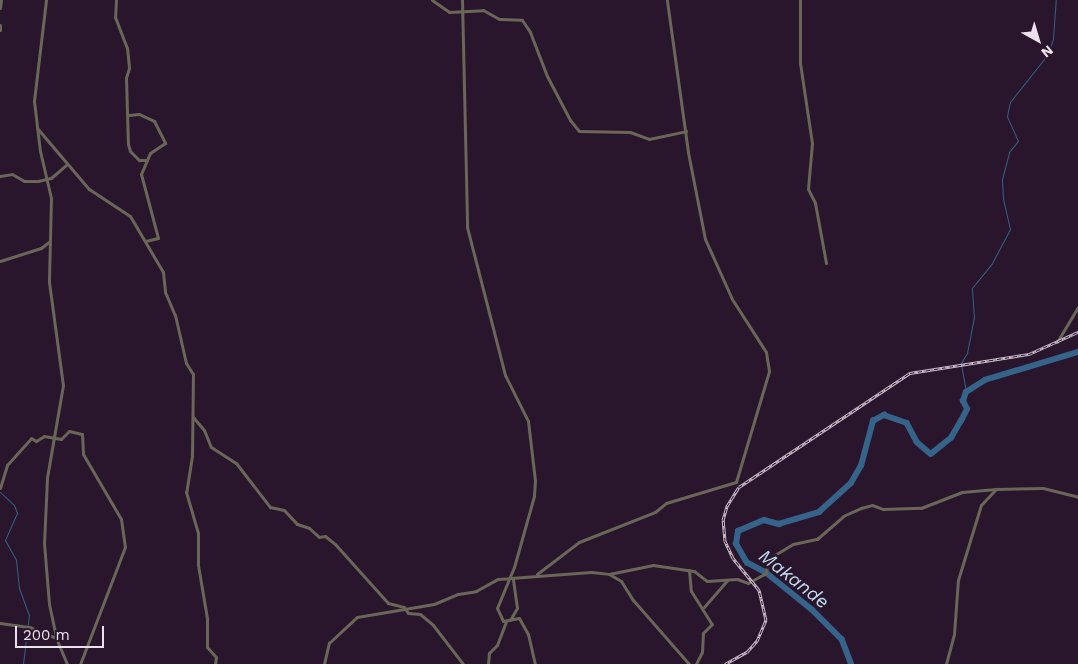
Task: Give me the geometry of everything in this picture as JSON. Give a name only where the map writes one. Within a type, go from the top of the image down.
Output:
[{"type":"street","points":[[0,8],[1,0]]},
{"type":"street","points":[[46,0],[34,89],[36,128],[52,208],[49,287],[59,339],[63,385],[56,440],[47,478],[44,532],[48,592],[56,638],[67,664]]},
{"type":"street","points":[[116,0],[115,17],[127,48],[130,151],[139,160],[147,160]]},
{"type":"street","points":[[432,0],[444,10],[462,14],[483,10],[498,19],[522,20],[530,32],[566,114],[579,132],[630,132],[649,138],[686,131]]},
{"type":"street","points":[[462,0],[467,227],[505,375],[528,421],[533,463],[534,496],[514,567],[508,578],[504,594],[496,606],[501,620],[508,621],[519,618],[528,634],[535,664]]},
{"type":"street","points":[[537,574],[579,542],[655,512],[666,503],[702,494],[737,480],[767,377],[768,359],[732,299],[705,239],[686,131],[667,0]]},
{"type":"street","points":[[800,0],[800,63],[812,143],[808,189],[815,203],[826,263]]},
{"type":"street","points":[[0,25],[0,30]]},
{"type":"street","points":[[129,115],[139,114],[154,121],[165,143],[147,160],[140,174],[158,238],[145,241]]},
{"type":"street","points":[[36,128],[50,140],[66,165],[89,189],[130,216],[163,272],[165,292],[175,314],[186,363],[192,369],[192,458],[186,475],[186,494],[198,532],[198,565],[208,618],[207,647],[216,657],[215,664]]},
{"type":"street","points":[[0,176],[12,174],[24,181],[47,180],[66,165]]},
{"type":"street","points":[[0,260],[41,248],[50,240]]},
{"type":"street","points":[[1057,342],[1078,307]]},
{"type":"street","points":[[193,416],[204,430],[211,447],[236,463],[270,507],[284,510],[297,524],[313,530],[319,537],[326,536],[367,577],[388,604],[420,614],[433,625],[463,664]]},
{"type":"street","points":[[56,440],[68,432],[82,434],[83,454],[124,528],[123,556],[99,609],[95,630],[80,664]]},
{"type":"street","points":[[0,488],[7,465],[24,443],[43,436],[56,440]]},
{"type":"street","points":[[324,664],[327,645],[352,619],[405,610],[476,591],[498,579],[537,574],[591,572],[610,574],[642,565],[689,570],[706,580],[749,583],[766,573],[768,559],[794,544],[817,539],[843,516],[872,505],[883,509],[921,508],[962,492],[996,490],[1043,488],[1078,496]]},
{"type":"street","points":[[946,664],[954,634],[958,580],[977,511],[996,490]]},
{"type":"street","points":[[689,570],[691,591],[704,608],[712,624],[703,633],[702,652],[696,664]]},
{"type":"street","points":[[610,574],[621,581],[633,600],[689,664]]},
{"type":"street","points":[[488,664],[489,654],[517,608],[513,578]]},
{"type":"street","points":[[704,608],[727,581]]},
{"type":"street","points":[[0,623],[29,627],[56,638]]},
{"type":"waterway","points":[[966,392],[961,363],[967,353],[974,318],[972,288],[992,263],[1010,229],[1003,198],[1002,179],[1009,152],[1018,141],[1007,116],[1010,102],[1048,54],[1053,39],[1056,0]]},
{"type":"waterway","name":"Makande","points":[[851,664],[842,640],[812,610],[766,573],[747,563],[736,544],[738,531],[764,520],[779,524],[819,512],[851,483],[861,466],[873,421],[884,415],[907,423],[917,442],[931,454],[951,438],[961,421],[967,409],[963,401],[966,392],[985,380],[1078,352]]},
{"type":"waterway","points":[[0,492],[14,505],[17,513],[5,540],[16,560],[19,588],[29,615],[23,664]]},
{"type":"railway","points":[[725,664],[747,652],[757,641],[766,620],[759,590],[733,558],[725,541],[723,520],[727,506],[739,487],[910,373],[1029,354],[1078,332]]}]
